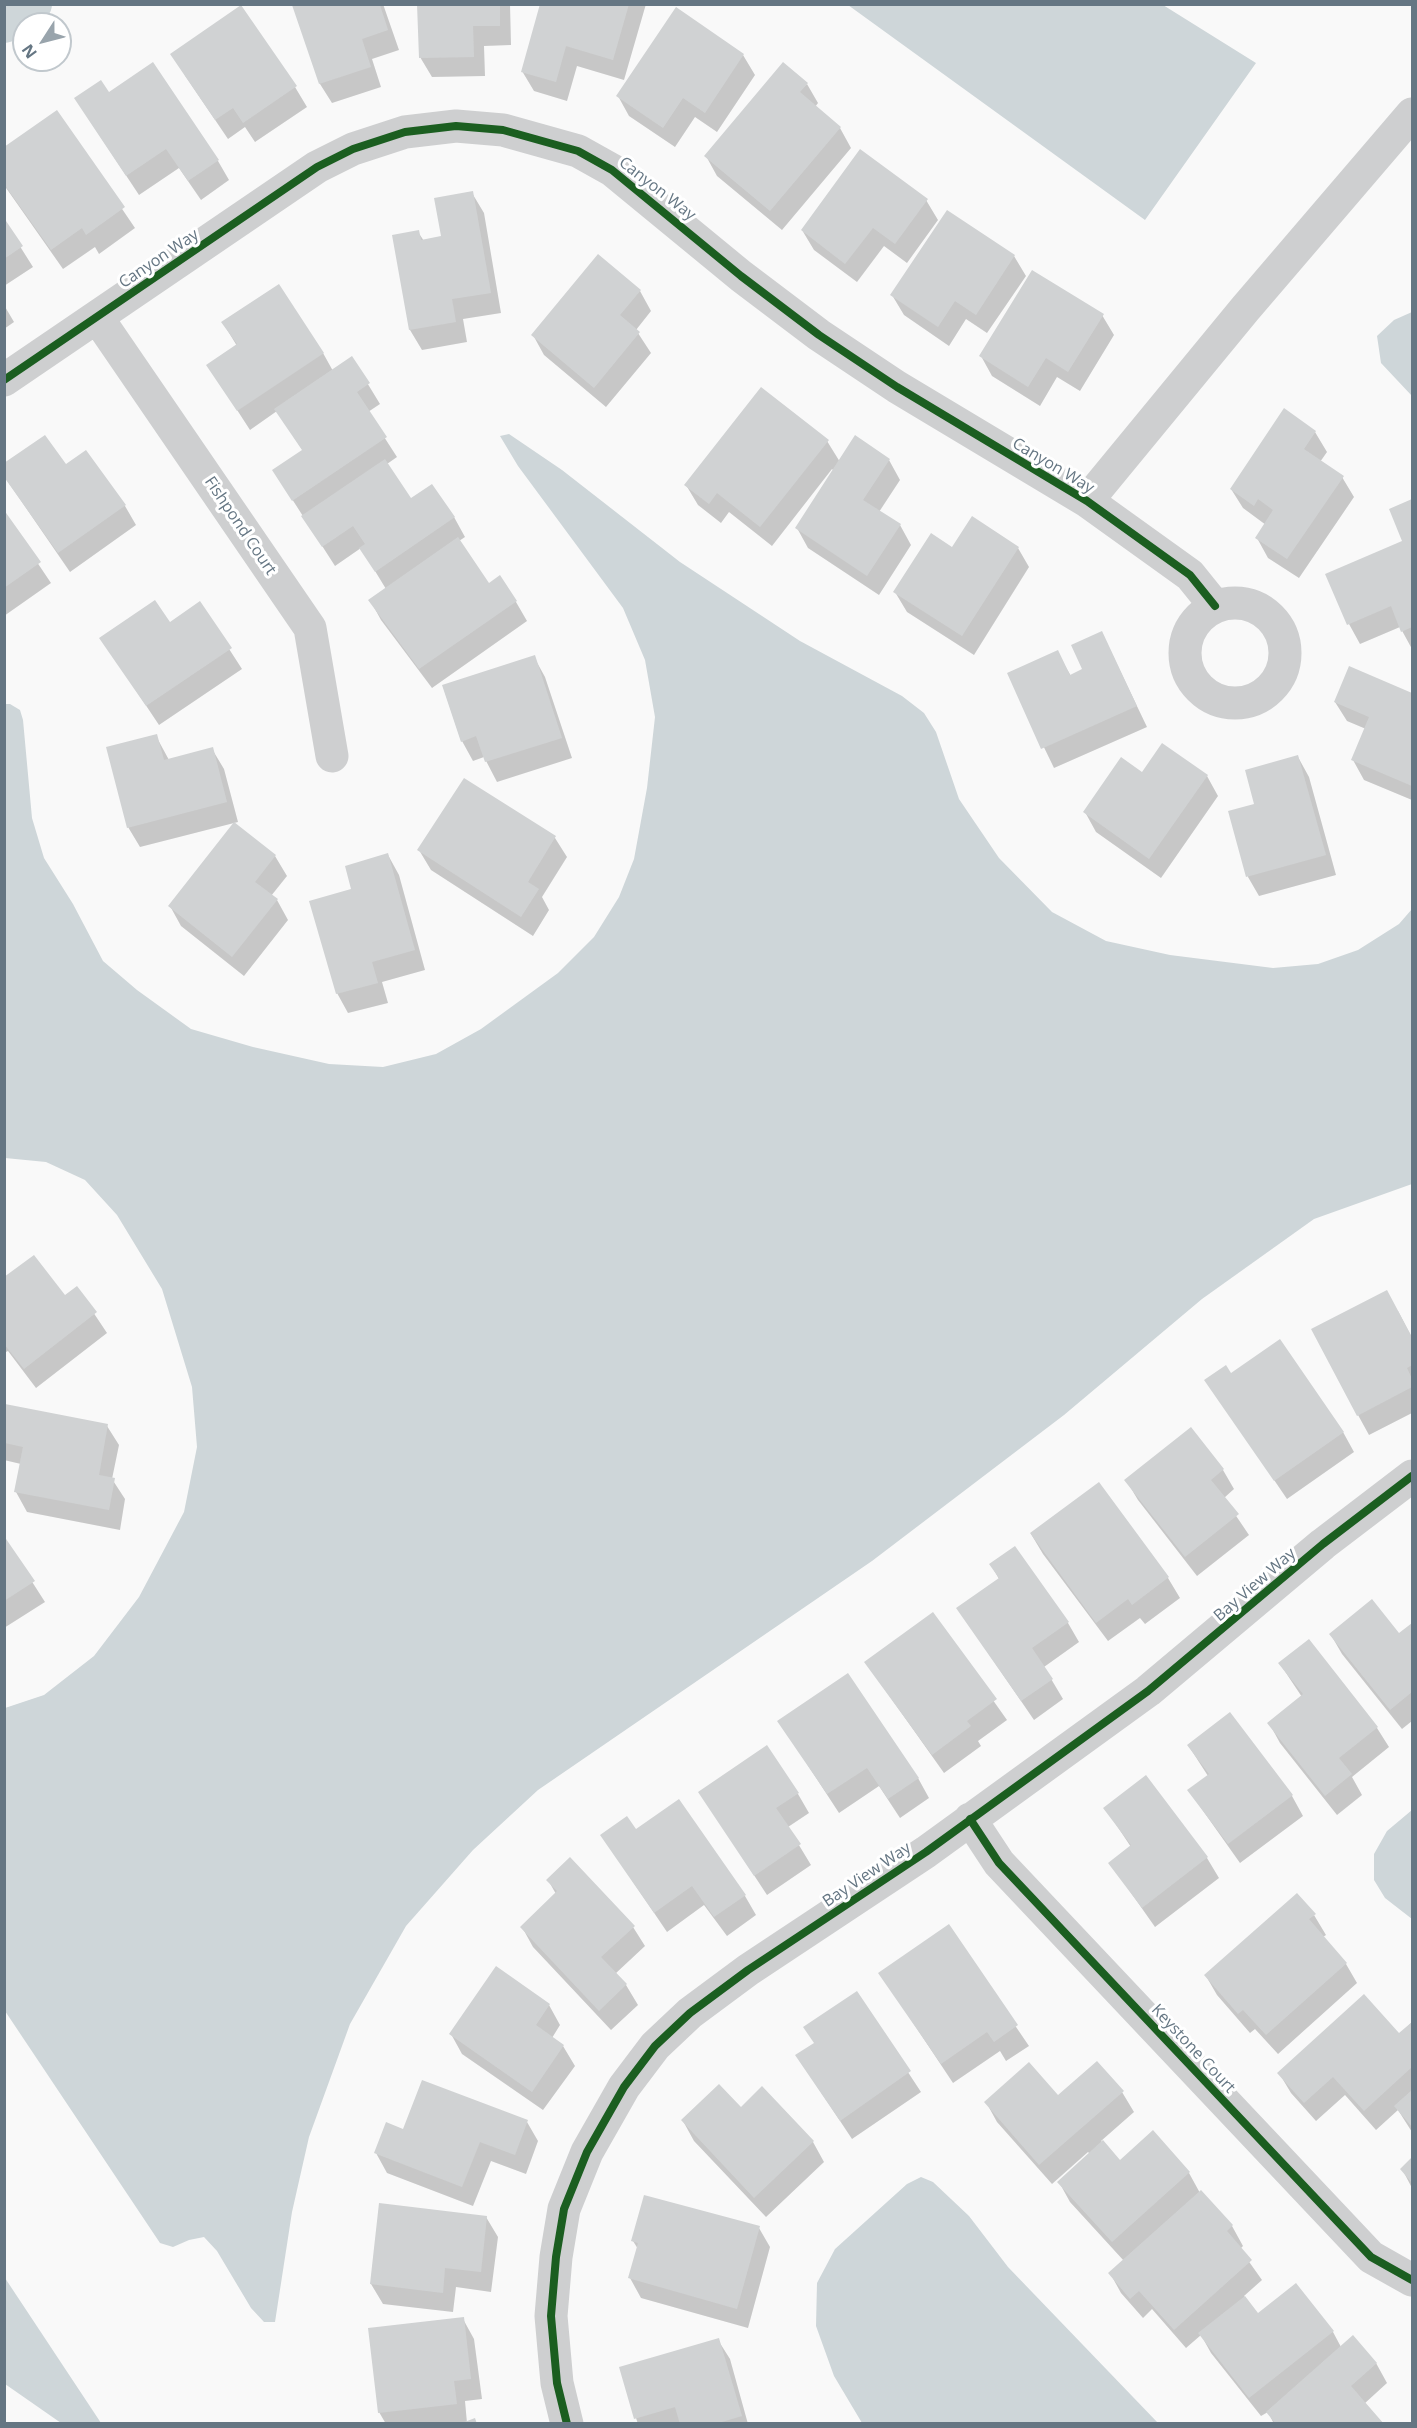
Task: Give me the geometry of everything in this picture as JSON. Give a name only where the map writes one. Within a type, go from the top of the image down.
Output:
[{"type":"street","name":"Canyon Way","points":[[1087,501],[1245,309],[1413,114]]},
{"type":"street","name":"Canyon Way","points":[[4,380],[317,167],[353,149],[405,132],[456,126],[503,130],[578,151],[612,170],[741,276],[819,334],[907,393],[1087,501],[1190,574],[1215,606]]},
{"type":"street","name":"Fishpond Court","points":[[98,317],[310,628],[332,756]]},
{"type":"street","name":"Bay View Way","points":[[567,2424],[557,2384],[551,2316],[555,2257],[564,2209],[587,2152],[624,2087],[655,2046],[690,2013],[970,1819],[1148,1691],[1323,1544],[1413,1476]]},
{"type":"street","name":"Keystone Court","points":[[970,1819],[999,1863],[1371,2257],[1413,2280]]},
{"type":"shaded area","points":[[848,5],[1163,5],[1256,63],[1145,220]]},
{"type":"shaded area","points":[[1412,312],[1412,396],[1381,363],[1377,336],[1394,320]]},
{"type":"shaded area","points":[[509,434],[562,470],[680,562],[800,641],[902,696],[924,713],[936,732],[959,799],[999,858],[1052,912],[1106,941],[1170,955],[1273,968],[1318,964],[1358,950],[1399,924],[1412,909],[1412,1184],[1314,1219],[1202,1299],[1064,1415],[872,1561],[538,1790],[473,1850],[406,1926],[350,2024],[309,2137],[292,2212],[275,2322],[264,2322],[251,2308],[217,2251],[204,2237],[173,2247],[160,2243],[5,2011],[5,1708],[44,1695],[94,1656],[139,1597],[184,1512],[197,1447],[192,1387],[162,1289],[117,1215],[85,1180],[46,1162],[5,1158],[5,704],[10,704],[20,710],[23,720],[32,818],[44,858],[73,904],[103,961],[137,990],[191,1029],[253,1047],[329,1064],[383,1067],[436,1054],[481,1029],[558,973],[594,937],[619,897],[634,859],[647,788],[655,717],[645,660],[623,608],[518,466],[500,436]]},
{"type":"shaded area","points":[[1412,1810],[1412,1919],[1385,1898],[1374,1880],[1374,1854],[1387,1831]]},
{"type":"shaded area","points":[[921,2177],[933,2182],[969,2216],[1008,2267],[1158,2423],[862,2423],[834,2376],[816,2326],[817,2283],[835,2249],[907,2184]]},
{"type":"shaded area","points":[[5,2278],[101,2423],[61,2423],[5,2384]]},
{"type":"building","points":[[417,4],[500,4],[500,26],[473,26],[474,57],[419,58]]},
{"type":"building","points":[[540,4],[629,4],[613,60],[566,46],[556,82],[521,72]]},
{"type":"building","points":[[241,5],[297,86],[243,123],[233,108],[215,120],[170,54]]},
{"type":"building","points":[[292,5],[380,5],[388,30],[362,39],[371,67],[319,84]]},
{"type":"building","points":[[676,7],[744,54],[705,113],[683,98],[663,128],[616,96]]},
{"type":"building","points":[[153,62],[219,160],[188,181],[166,149],[126,176],[74,98],[101,80],[109,92]]},
{"type":"building","points":[[783,62],[808,83],[800,92],[841,127],[770,211],[704,156]]},
{"type":"building","points":[[57,110],[125,207],[86,235],[82,228],[51,250],[4,184],[4,147]]},
{"type":"building","points":[[860,149],[928,199],[895,244],[873,228],[845,264],[801,230]]},
{"type":"building","points":[[473,191],[491,293],[452,299],[456,322],[409,330],[392,235],[419,230],[421,240],[441,236],[434,198]]},
{"type":"building","points":[[947,210],[1015,255],[976,315],[955,301],[938,327],[890,295]]},
{"type":"building","points":[[4,218],[23,246],[4,259]]},
{"type":"building","points":[[598,254],[641,290],[620,315],[640,332],[594,388],[531,335]]},
{"type":"building","points":[[1032,270],[1104,314],[1068,372],[1046,358],[1028,387],[979,356]]},
{"type":"building","points":[[279,284],[324,353],[237,411],[206,365],[237,344],[221,322]]},
{"type":"building","points":[[352,356],[370,383],[357,392],[387,437],[292,501],[272,470],[302,450],[274,409]]},
{"type":"building","points":[[761,387],[829,440],[760,527],[717,493],[709,504],[684,485]]},
{"type":"building","points":[[1284,408],[1316,431],[1304,449],[1344,476],[1287,559],[1255,538],[1273,510],[1258,499],[1254,506],[1230,489]]},
{"type":"building","points":[[45,435],[66,464],[86,450],[126,505],[58,553],[4,477],[4,463]]},
{"type":"building","points":[[855,435],[890,459],[863,500],[901,524],[867,576],[795,528]]},
{"type":"building","points":[[385,459],[411,498],[432,484],[455,517],[375,572],[359,548],[365,544],[353,526],[322,547],[301,516]]},
{"type":"building","points":[[1412,499],[1412,627],[1401,632],[1391,606],[1347,625],[1325,574],[1402,541],[1389,509]]},
{"type":"building","points":[[4,510],[41,562],[4,588]]},
{"type":"building","points":[[972,516],[1019,547],[962,636],[893,592],[931,533],[952,547]]},
{"type":"building","points":[[458,537],[489,583],[500,575],[517,601],[419,669],[368,600]]},
{"type":"building","points":[[155,600],[170,622],[200,601],[232,648],[146,706],[99,638]]},
{"type":"building","points":[[1102,631],[1137,706],[1041,749],[1007,673],[1058,650],[1070,675],[1082,669],[1071,645]]},
{"type":"building","points":[[535,655],[562,738],[485,762],[476,736],[461,742],[442,685]]},
{"type":"building","points":[[1349,666],[1412,693],[1412,786],[1351,760],[1369,717],[1334,702]]},
{"type":"building","points":[[157,734],[164,760],[213,747],[227,802],[127,828],[106,747]]},
{"type":"building","points":[[1162,743],[1208,775],[1149,859],[1083,812],[1121,757],[1142,772]]},
{"type":"building","points":[[1298,755],[1326,855],[1246,877],[1228,811],[1254,804],[1245,770]]},
{"type":"building","points":[[464,778],[556,836],[528,882],[539,889],[521,917],[417,850]]},
{"type":"building","points":[[234,822],[276,855],[255,882],[278,899],[232,957],[168,906]]},
{"type":"building","points":[[388,853],[415,950],[372,962],[378,983],[336,994],[309,901],[351,889],[345,866]]},
{"type":"building","points":[[34,1255],[65,1295],[77,1286],[97,1312],[24,1369],[4,1344],[4,1277]]},
{"type":"building","points":[[1387,1290],[1412,1337],[1412,1365],[1407,1368],[1412,1379],[1412,1387],[1357,1416],[1311,1329]]},
{"type":"building","points":[[1280,1339],[1344,1432],[1274,1481],[1204,1380],[1226,1365],[1231,1373]]},
{"type":"building","points":[[5,1404],[108,1424],[99,1475],[115,1478],[109,1510],[14,1492],[23,1447],[5,1443]]},
{"type":"building","points":[[1191,1427],[1224,1469],[1211,1480],[1239,1514],[1185,1557],[1124,1480]]},
{"type":"building","points":[[1099,1482],[1169,1577],[1132,1605],[1128,1599],[1096,1623],[1030,1533]]},
{"type":"building","points":[[4,1536],[35,1581],[4,1601]]},
{"type":"building","points":[[1015,1546],[1069,1622],[1032,1648],[1053,1679],[1021,1701],[956,1608],[999,1578],[989,1564]]},
{"type":"building","points":[[1372,1599],[1399,1633],[1412,1623],[1412,1692],[1390,1710],[1329,1634]]},
{"type":"building","points":[[933,1612],[997,1699],[967,1721],[971,1726],[932,1755],[864,1662]]},
{"type":"building","points":[[1309,1639],[1378,1727],[1339,1758],[1352,1774],[1325,1796],[1267,1723],[1303,1694],[1278,1663]]},
{"type":"building","points":[[848,1673],[919,1778],[888,1799],[867,1768],[827,1794],[777,1721]]},
{"type":"building","points":[[1230,1712],[1293,1795],[1228,1844],[1187,1790],[1209,1774],[1187,1745]]},
{"type":"building","points":[[767,1745],[799,1793],[776,1808],[801,1844],[754,1876],[698,1792]]},
{"type":"building","points":[[1146,1775],[1208,1857],[1142,1908],[1108,1863],[1131,1845],[1103,1808]]},
{"type":"building","points":[[679,1799],[746,1895],[714,1917],[692,1886],[654,1913],[600,1835],[627,1816],[636,1829]]},
{"type":"building","points":[[570,1857],[635,1926],[601,1957],[627,1984],[599,2011],[520,1927],[557,1891],[546,1880]]},
{"type":"building","points":[[1297,1893],[1316,1914],[1309,1919],[1347,1963],[1266,2035],[1243,2010],[1238,2014],[1204,1975]]},
{"type":"building","points":[[949,1924],[1018,2025],[994,2042],[987,2032],[941,2064],[878,1973]]},
{"type":"building","points":[[496,1966],[550,2004],[536,2025],[564,2045],[532,2092],[449,2034]]},
{"type":"building","points":[[857,1991],[911,2071],[840,2121],[795,2055],[814,2043],[803,2027]]},
{"type":"building","points":[[1364,1994],[1399,2033],[1412,2022],[1412,2067],[1364,2111],[1333,2077],[1304,2103],[1277,2073]]},
{"type":"building","points":[[1097,2061],[1124,2091],[1039,2165],[984,2102],[1029,2062],[1058,2095]]},
{"type":"building","points":[[422,2080],[528,2120],[515,2155],[480,2142],[462,2187],[374,2153],[386,2122],[403,2129]]},
{"type":"building","points":[[719,2084],[741,2107],[762,2086],[814,2141],[754,2198],[681,2120]]},
{"type":"building","points":[[1412,2090],[1412,2127],[1394,2106]]},
{"type":"building","points":[[1153,2130],[1190,2172],[1112,2242],[1057,2182],[1103,2140],[1120,2160]]},
{"type":"building","points":[[1412,2157],[1412,2183],[1400,2169]]},
{"type":"building","points":[[1201,2190],[1233,2225],[1227,2231],[1252,2260],[1174,2330],[1139,2291],[1130,2299],[1108,2273]]},
{"type":"building","points":[[644,2195],[760,2226],[737,2309],[628,2278],[638,2243],[631,2241]]},
{"type":"building","points":[[379,2203],[487,2216],[481,2272],[445,2268],[443,2293],[370,2284]]},
{"type":"building","points":[[1296,2283],[1334,2331],[1249,2398],[1198,2333],[1245,2296],[1258,2313]]},
{"type":"building","points":[[464,2317],[471,2379],[454,2381],[457,2404],[378,2413],[368,2328]]},
{"type":"building","points":[[1353,2335],[1377,2363],[1351,2386],[1384,2424],[1276,2424],[1266,2412]]},
{"type":"building","points":[[719,2338],[742,2416],[715,2424],[680,2424],[675,2407],[634,2419],[619,2367]]},
{"type":"building","points":[[475,2418],[477,2424],[462,2424],[462,2423]]},
{"type":"waterway","points":[[4,24],[33,4]]},
{"type":"cycle path","points":[[4,380],[317,167],[353,149],[405,132],[456,126],[503,130],[578,151],[612,170],[741,276],[819,335],[897,387],[1087,501],[1190,575],[1215,606]]},
{"type":"cycle path","points":[[567,2424],[557,2383],[551,2316],[556,2257],[564,2209],[587,2152],[624,2087],[655,2046],[690,2013],[748,1970],[926,1852],[1148,1691],[1323,1544],[1412,1476]]},
{"type":"cycle path","points":[[970,1819],[999,1863],[1371,2257],[1412,2280]]}]
